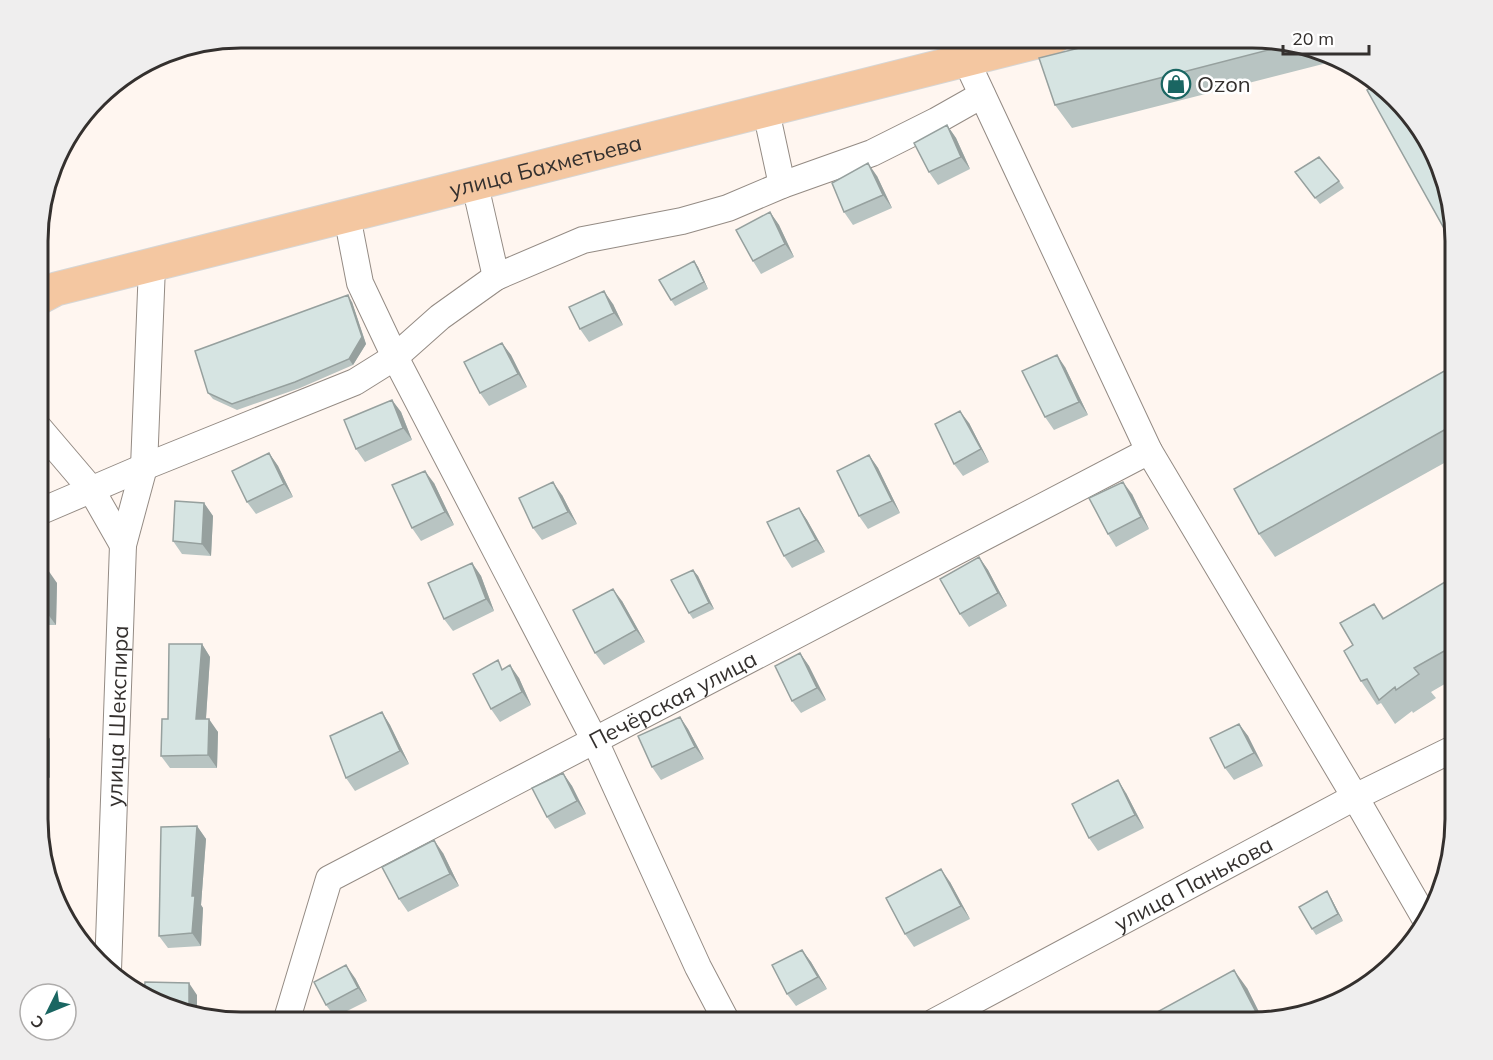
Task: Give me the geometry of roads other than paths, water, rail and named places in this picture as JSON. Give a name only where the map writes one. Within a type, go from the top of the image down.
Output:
[{"type":"main road","name":"улица Бахметьева","points":[[48,293],[56,289],[1013,48]]},
{"type":"street","points":[[966,60],[1149,451],[1421,911]]},
{"type":"street","points":[[48,508],[144,466],[355,382],[395,357],[440,317],[496,277],[583,240],[682,221],[728,208],[782,185],[872,153],[982,95]]},
{"type":"street","points":[[766,111],[782,185]]},
{"type":"street","points":[[474,185],[496,277]]},
{"type":"street","points":[[347,216],[360,283],[395,357],[595,741],[698,967],[722,1012]]},
{"type":"street","name":"улица Шекспира","points":[[108,958],[123,545],[144,466],[152,266]]},
{"type":"street","points":[[48,439],[91,489],[123,545]]},
{"type":"street","name":"Печёрская улица","points":[[289,1012],[329,879],[1149,451]]},
{"type":"street","name":"улица Панькова","points":[[953,1012],[1355,797],[1445,753]]},
{"type":"place","name":"Ozon","points":[[1176,84]]}]
